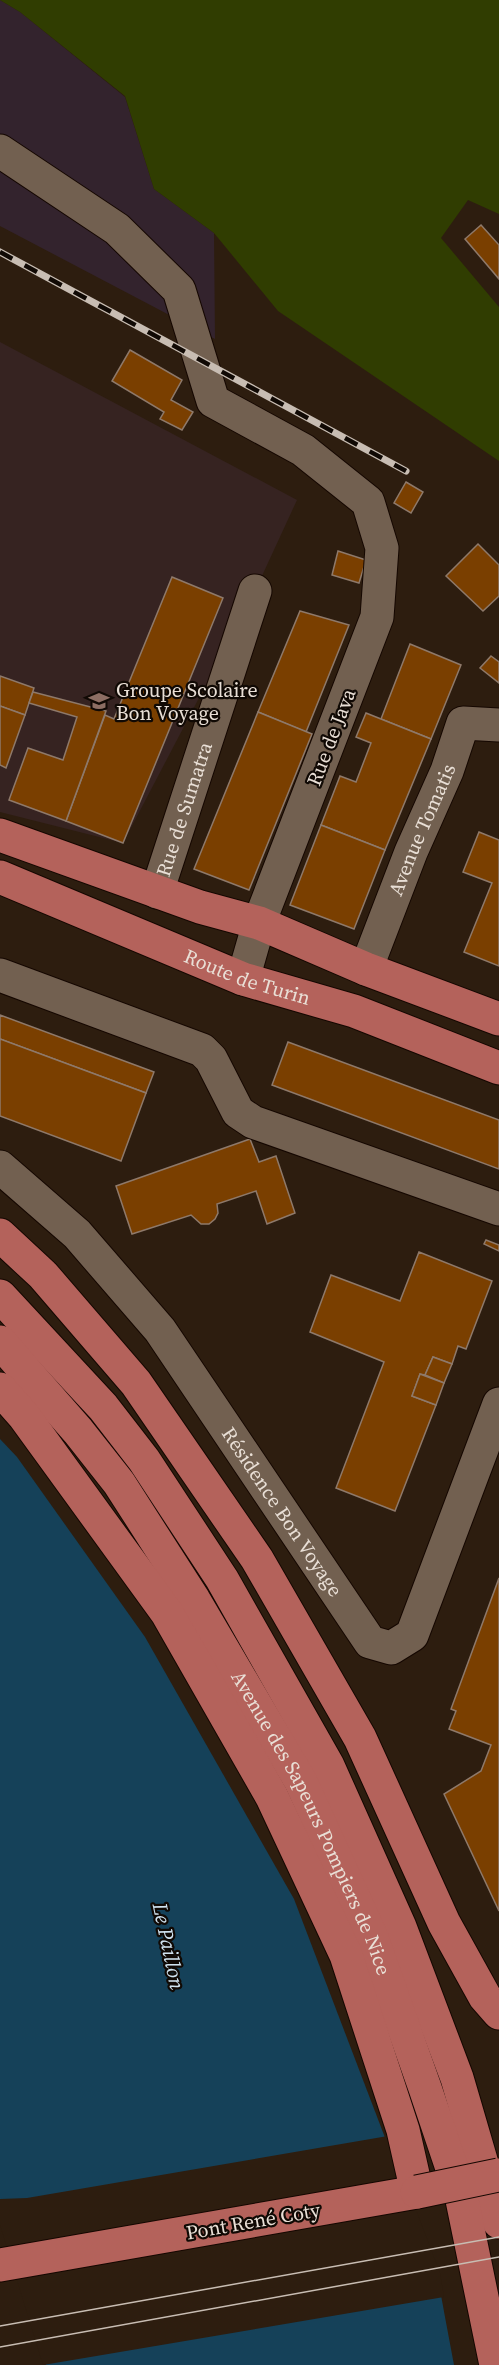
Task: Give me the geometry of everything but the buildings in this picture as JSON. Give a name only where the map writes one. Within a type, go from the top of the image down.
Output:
[{"type":"main road","points":[[0,835],[200,907],[259,923],[366,969],[499,1019]]},
{"type":"main road","name":"Route de Turin","points":[[0,878],[243,979],[354,1011],[499,1068]]},
{"type":"main road","points":[[0,1235],[43,1275],[136,1383],[257,1559],[360,1738],[444,1923],[485,1997],[499,2013]]},
{"type":"main road","name":"Avenue des Sapeurs Pompiers de Nice","points":[[0,1296],[103,1407],[144,1460],[222,1579],[327,1766],[400,1927],[457,2078],[493,2176],[499,2222]]},
{"type":"main road","name":"Avenue des Sapeurs Pompiers de Nice","points":[[0,1342],[78,1431],[119,1483],[194,1600],[301,1782],[372,1938],[461,2195],[495,2365]]},
{"type":"main road","points":[[0,1389],[24,1416],[167,1613],[272,1797],[346,1955],[403,2130],[417,2192]]},
{"type":"main road","name":"Pont René Coty","points":[[3,2264],[417,2192],[493,2176]]},
{"type":"street","name":"Rue de Java","points":[[0,151],[117,229],[178,290],[213,401],[303,450],[368,502],[382,548],[377,617],[259,923],[243,979]]},
{"type":"street","name":"Rue de Sumatra","points":[[157,892],[255,591]]},
{"type":"street","name":"Avenue Tomatis","points":[[366,969],[411,852],[447,771],[463,723],[499,725]]},
{"type":"street","points":[[0,975],[202,1050],[211,1059],[238,1112],[253,1122],[499,1209]]},
{"type":"street","name":"Résidence Bon Voyage","points":[[0,1167],[77,1234],[160,1330],[370,1642],[391,1648],[412,1635],[499,1404]]},
{"type":"shaded area","points":[[0,0],[20,12],[125,97],[154,189],[214,233],[215,339],[0,226]]},
{"type":"shaded area","name":"Groupe Scolaire Bon Voyage","points":[[0,342],[297,500],[255,591],[123,843],[0,812]]},
{"type":"green space","points":[[0,0],[499,0],[499,214],[468,200],[441,238],[499,307],[499,461],[278,311],[214,233],[154,189],[125,96],[20,12]]},
{"type":"water","name":"Le Paillon","points":[[0,1439],[17,1457],[145,1637],[294,1899],[437,2274],[454,2365],[46,2365],[0,2215]]},
{"type":"pier","points":[[388,2136],[440,2273],[444,2297],[43,2365],[0,2225],[0,2199],[27,2198]]},
{"type":"tram line","points":[[0,2326],[499,2237]]},
{"type":"tram line","points":[[0,2347],[499,2257]]},
{"type":"railway","points":[[0,252],[406,471]]},
{"type":"place","name":"Groupe Scolaire Bon Voyage","points":[[99,701]]}]
